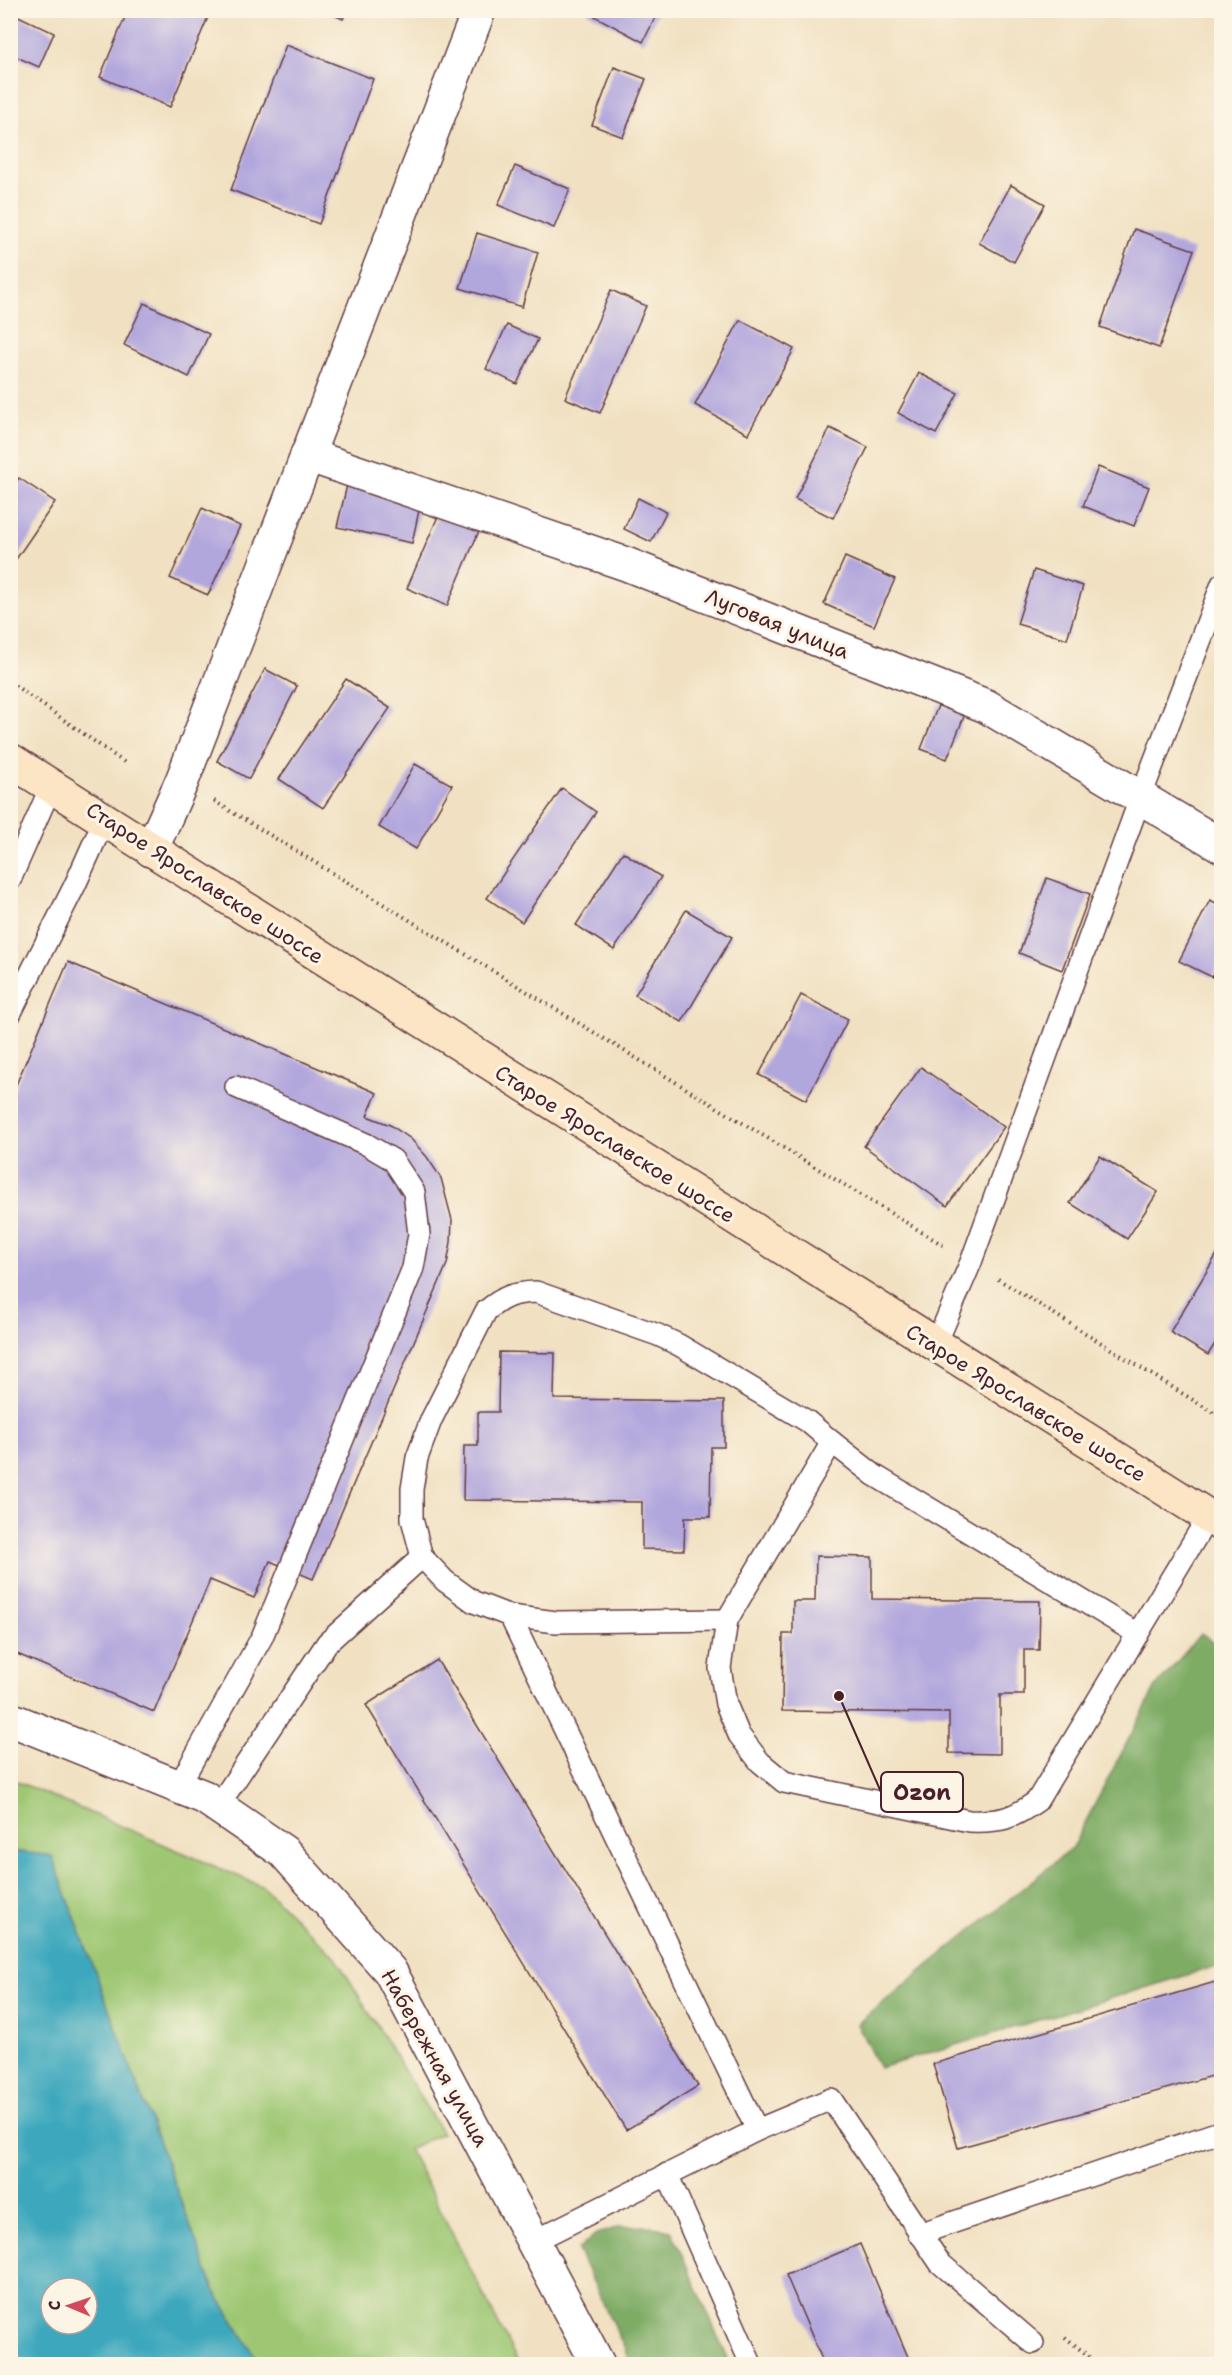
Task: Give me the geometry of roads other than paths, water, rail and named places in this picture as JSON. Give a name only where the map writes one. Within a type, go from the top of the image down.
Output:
[{"type":"main road","name":"Старое Ярославское шоссе","points":[[10,760],[52,784],[151,850],[934,1346],[1215,1521]]},
{"type":"street","points":[[151,850],[182,781],[479,10]]},
{"type":"street","name":"Луговая улица","points":[[307,455],[626,564],[986,706],[1141,796],[1221,846]]},
{"type":"street","name":"Набережная улица","points":[[10,1719],[204,1797],[284,1852],[390,1971],[598,2364]]},
{"type":"lane","points":[[934,1346],[970,1262],[1221,584]]},
{"type":"lane","points":[[10,880],[52,784]]},
{"type":"lane","points":[[10,1014],[75,885],[105,818]]},
{"type":"lane","points":[[178,1787],[262,1637],[414,1268],[419,1234],[414,1192],[393,1160],[366,1144],[236,1087]]},
{"type":"lane","points":[[728,1620],[556,1622],[510,1616],[474,1602],[445,1581],[422,1557],[412,1519],[412,1489],[417,1458],[431,1420],[486,1311],[502,1298],[517,1292],[536,1292],[658,1335],[679,1345],[807,1421],[874,1475],[1138,1634]]},
{"type":"lane","points":[[832,1443],[728,1620],[720,1668],[726,1704],[739,1735],[760,1762],[784,1782],[969,1821],[995,1822],[1016,1816],[1038,1801],[1138,1634],[1215,1521]]},
{"type":"lane","points":[[218,1806],[327,1643],[422,1557]]},
{"type":"lane","points":[[510,1616],[757,2130]]},
{"type":"lane","points":[[534,2241],[757,2130],[831,2099],[940,2263],[1033,2343]]},
{"type":"lane","points":[[919,2234],[1221,2131]]},
{"type":"lane","points":[[667,2174],[751,2364]]},
{"type":"water","points":[[11,1851],[52,1856],[214,2290],[260,2364],[11,2364]]},
{"type":"place","name":"Ozon","points":[[839,1696]]}]
